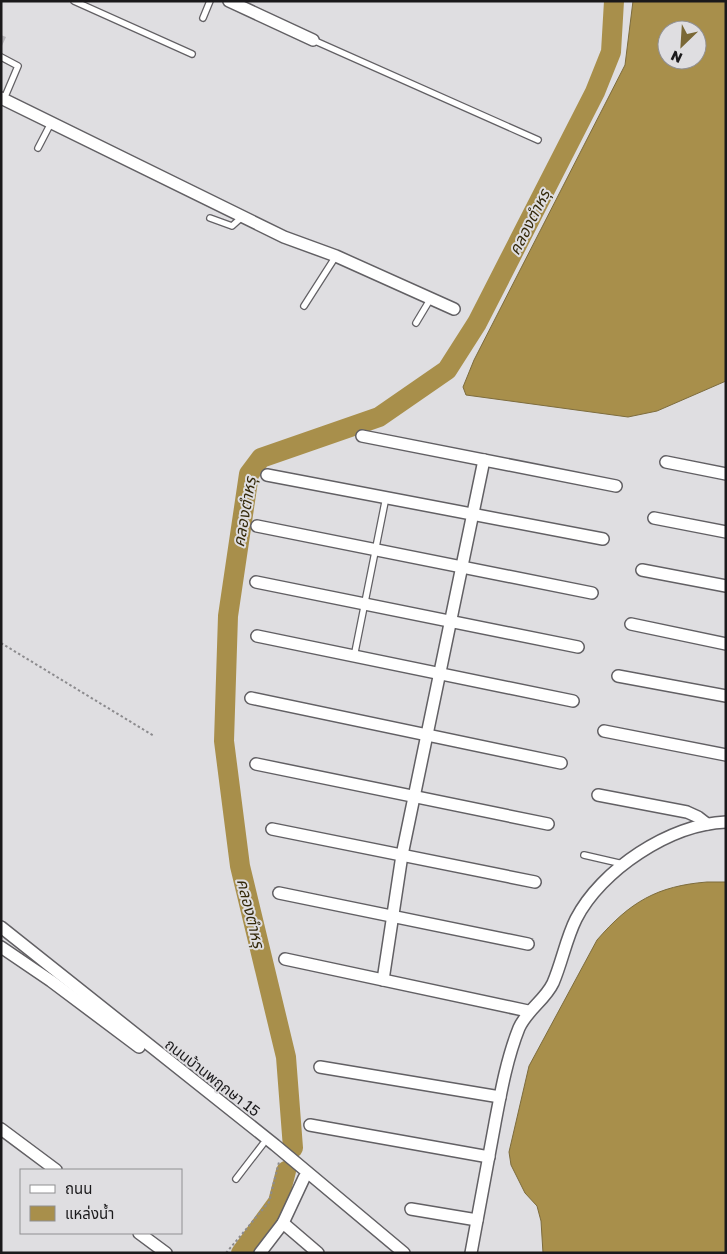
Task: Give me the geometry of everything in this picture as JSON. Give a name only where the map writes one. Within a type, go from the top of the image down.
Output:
[{"type":"street","points":[[229,1],[314,40]]},
{"type":"street","points":[[3,99],[284,237],[336,256],[454,309]]},
{"type":"street","points":[[362,436],[616,486]]},
{"type":"street","points":[[383,980],[391,915],[402,855],[484,460]]},
{"type":"street","points":[[666,462],[726,474]]},
{"type":"street","points":[[267,475],[603,539]]},
{"type":"street","points":[[654,518],[726,532]]},
{"type":"street","points":[[257,526],[592,593]]},
{"type":"street","points":[[642,570],[726,586]]},
{"type":"street","points":[[256,582],[578,647]]},
{"type":"street","points":[[630,624],[726,644]]},
{"type":"street","points":[[257,636],[573,702]]},
{"type":"street","points":[[618,676],[726,696]]},
{"type":"street","points":[[251,698],[561,763]]},
{"type":"street","points":[[604,732],[726,755]]},
{"type":"street","points":[[256,764],[548,824]]},
{"type":"street","points":[[598,795],[687,812],[707,824]]},
{"type":"street","points":[[471,1253],[500,1096],[512,1048],[528,1011],[552,986],[576,919],[593,895],[623,864],[641,852],[678,834],[707,824],[726,822]]},
{"type":"street","points":[[272,829],[535,882]]},
{"type":"street","points":[[279,893],[528,944]]},
{"type":"street","name":"ถนนบ้านพฤกษา 15","points":[[1,927],[276,1145],[404,1253]]},
{"type":"street","name":"ถนนบ้านพฤกษา 15","points":[[1,947],[51,981],[263,1144],[393,1253]]},
{"type":"street","points":[[285,959],[528,1011]]},
{"type":"street","points":[[51,981],[60,972]]},
{"type":"street","points":[[320,1067],[500,1096]]},
{"type":"street","points":[[310,1125],[489,1157]]},
{"type":"street","points":[[1,1129],[55,1169]]},
{"type":"street","points":[[260,1253],[283,1223],[304,1178]]},
{"type":"street","points":[[411,1209],[477,1220]]},
{"type":"street","points":[[283,1223],[318,1253]]},
{"type":"street","points":[[140,1234],[166,1253]]},
{"type":"lane","points":[[74,1],[192,54]]},
{"type":"lane","points":[[203,18],[210,1]]},
{"type":"lane","points":[[314,40],[538,140]]},
{"type":"lane","points":[[1,57],[18,66],[3,99]]},
{"type":"lane","points":[[38,148],[51,123]]},
{"type":"lane","points":[[210,218],[232,226],[242,217]]},
{"type":"lane","points":[[304,306],[336,256]]},
{"type":"lane","points":[[416,323],[431,298]]},
{"type":"lane","points":[[354,657],[386,497]]},
{"type":"lane","points":[[584,855],[623,864]]},
{"type":"lane","points":[[236,1179],[263,1144]]},
{"type":"path","points":[[1,643],[154,736]]},
{"type":"path","points":[[226,1253],[268,1202],[280,1158]]},
{"type":"water","points":[[633,1],[726,1],[726,381],[657,411],[628,417],[466,395],[463,387],[474,360],[625,65]]},
{"type":"water","points":[[707,882],[726,882],[726,1253],[543,1253],[541,1221],[537,1206],[525,1193],[511,1165],[509,1152],[529,1066],[597,940],[609,927],[633,906],[659,892],[673,887]]},
{"type":"building","points":[[1,35],[6,37],[1,48]]},
{"type":"waterway","name":"คลองตำหรุ","points":[[293,1148],[286,1057],[240,866],[224,741],[228,616],[249,474],[261,458],[379,417],[447,370],[477,323],[595,92],[611,52],[614,1]]},
{"type":"waterway","name":"คลองตำหรุ","points":[[241,1253],[278,1202],[286,1171]]}]
